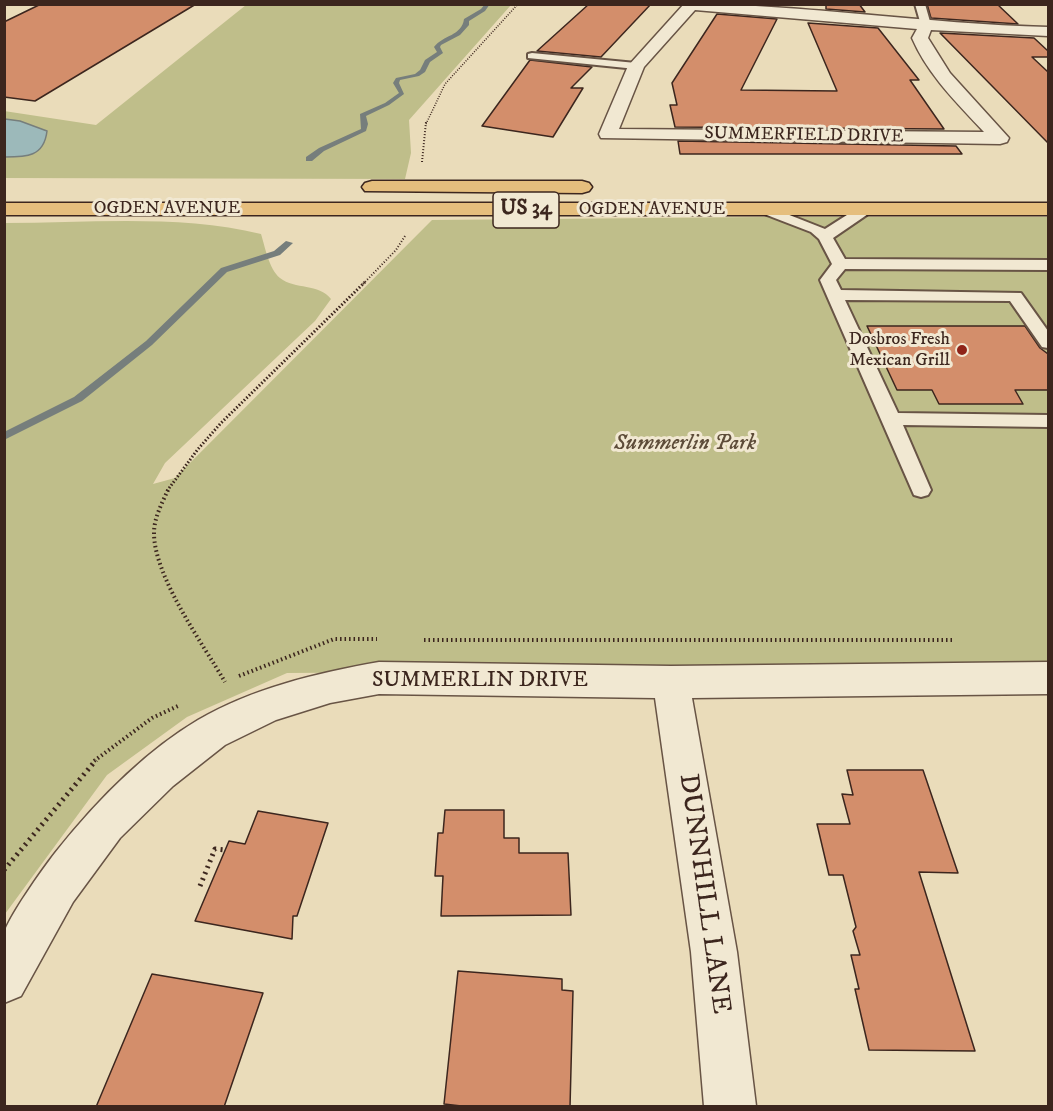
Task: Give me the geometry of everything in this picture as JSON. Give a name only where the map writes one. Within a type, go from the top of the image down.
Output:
[{"type":"main road","name":"OGDEN AVENUE","points":[[350,187],[597,187]]},
{"type":"main road","name":"OGDEN AVENUE","points":[[4,209],[1048,209]]},
{"type":"street","points":[[636,66],[692,5],[984,30],[1048,32]]},
{"type":"street","name":"SUMMERFIELD DRIVE","points":[[636,66],[608,134],[999,138],[938,69],[924,48],[920,38],[926,25]]},
{"type":"street","name":"SUMMERLIN DRIVE","points":[[4,979],[57,886],[105,824],[159,773],[212,733],[266,706],[330,687],[379,678],[671,682],[1048,678]]},
{"type":"street","name":"DUNNHILL LANE","points":[[671,682],[714,952],[729,1107]]},
{"type":"lane","points":[[920,4],[926,25]]},
{"type":"lane","points":[[532,56],[636,66]]},
{"type":"lane","points":[[764,209],[816,229],[825,237],[840,264]]},
{"type":"lane","points":[[825,237],[866,209]]},
{"type":"lane","points":[[840,264],[1048,265]]},
{"type":"lane","points":[[840,264],[828,280],[921,490]]},
{"type":"lane","points":[[834,295],[1015,296],[1048,343]]},
{"type":"lane","points":[[891,419],[1048,421]]},
{"type":"path","points":[[422,164],[426,120],[445,84],[518,4]]},
{"type":"path","points":[[225,682],[172,588],[154,538],[159,508],[175,478],[217,427],[345,304],[404,239],[407,230]]},
{"type":"path","points":[[200,886],[215,849],[225,850]]},
{"type":"green space","points":[[246,5],[511,5],[409,120],[411,153],[405,179],[5,178],[4,111],[96,125]]},
{"type":"green space","name":"Summerlin Park","points":[[1048,217],[1048,668],[287,673],[187,717],[107,775],[5,914],[5,223],[166,222],[230,228],[261,234],[270,264],[280,278],[286,282],[314,288],[331,299],[315,321],[165,463],[153,484],[175,478],[432,220]]},
{"type":"water","points":[[5,119],[20,121],[47,131],[45,140],[38,151],[27,156],[5,157]]},
{"type":"building","points":[[41,4],[196,4],[35,101],[4,97],[4,22]]},
{"type":"building","points":[[589,4],[651,4],[601,57],[537,51]]},
{"type":"building","points":[[826,4],[859,4],[865,12],[826,9]]},
{"type":"building","points":[[927,4],[997,4],[1018,24],[931,18]]},
{"type":"building","points":[[717,14],[777,19],[741,90],[837,91],[808,23],[878,28],[919,80],[910,80],[944,129],[675,127],[670,105],[677,105],[672,83]]},
{"type":"building","points":[[940,33],[1034,38],[1048,51],[1048,57],[1032,57],[1048,72],[1048,143]]},
{"type":"building","points":[[530,60],[592,67],[571,88],[583,88],[553,137],[482,126]]},
{"type":"building","points":[[678,141],[956,146],[962,154],[680,154]]},
{"type":"building","points":[[867,326],[1025,326],[1040,348],[1048,354],[1048,390],[1015,390],[1023,404],[939,404],[932,390],[897,390]]},
{"type":"building","points":[[847,770],[923,770],[958,873],[919,872],[975,1051],[869,1050],[855,989],[859,989],[851,955],[860,955],[853,931],[856,927],[843,875],[829,875],[817,824],[850,824],[842,794],[853,795]]},
{"type":"building","points":[[445,810],[504,810],[504,838],[519,838],[519,853],[568,853],[571,915],[441,916],[443,876],[435,876],[438,833],[443,833]]},
{"type":"building","points":[[258,811],[328,823],[297,916],[293,916],[292,939],[195,921],[229,841],[245,844]]},
{"type":"building","points":[[458,971],[562,979],[562,990],[573,991],[570,1107],[470,1107],[444,1104]]},
{"type":"building","points":[[152,974],[263,993],[224,1107],[96,1107]]},
{"type":"waterway","points":[[309,159],[328,146],[364,130],[362,115],[387,104],[402,93],[396,83],[398,79],[417,75],[423,71],[427,61],[440,53],[437,47],[439,44],[458,34],[466,25],[466,20],[483,10],[488,4]]},
{"type":"waterway","points":[[4,437],[78,399],[149,343],[224,270],[277,253],[289,243]]},
{"type":"place","name":"Dosbros Fresh Mexican Grill","points":[[962,350]]}]
